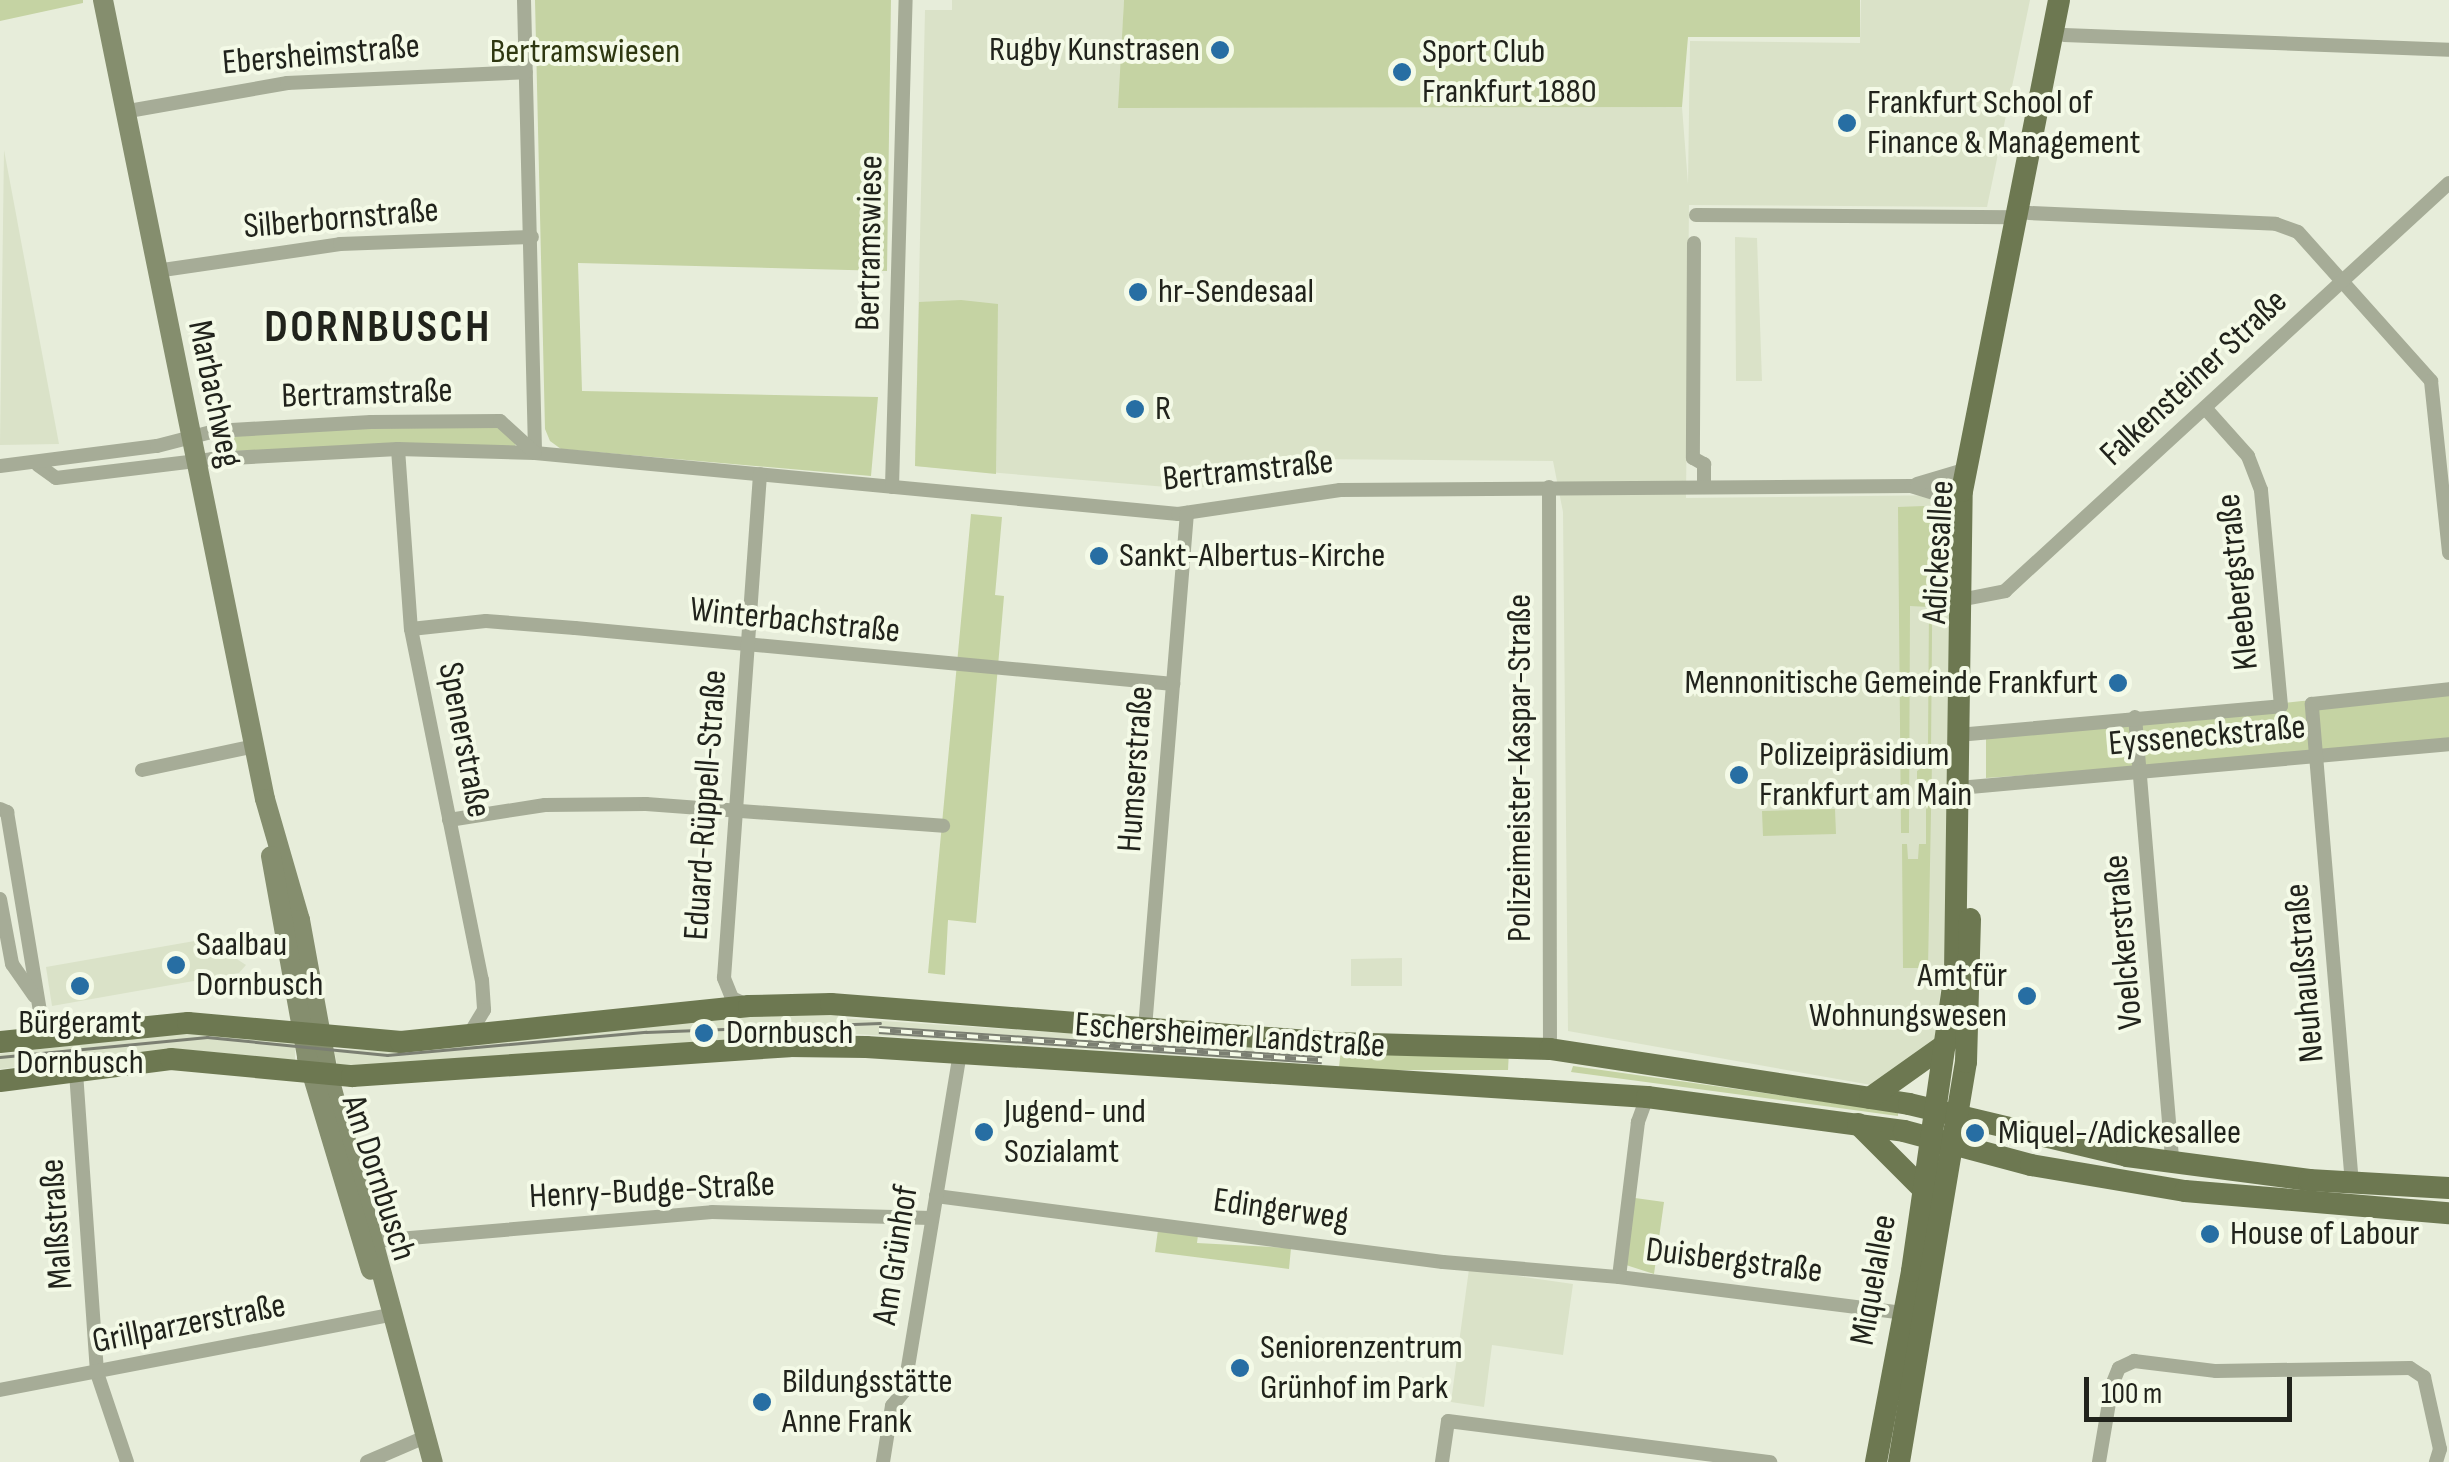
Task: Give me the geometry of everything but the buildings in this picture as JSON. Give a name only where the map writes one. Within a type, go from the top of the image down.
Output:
[{"type":"main road","name":"Marbachweg","points":[[103,0],[265,799],[300,920],[319,1073]]},
{"type":"main road","name":"Adickesallee","points":[[1948,1113],[1972,979],[1970,598],[1983,431],[2058,0]]},
{"type":"main road","name":"Adickesallee","points":[[1948,1113],[1946,1044],[1955,972],[1960,518],[1964,470],[2072,0]]},
{"type":"main road","name":"Eschersheimer Landstraße","points":[[0,1042],[188,1023],[387,1043],[750,1006],[838,1004],[1334,1043],[1551,1072],[1643,1108],[1858,1124],[1944,1141],[2080,1176],[2185,1191],[2449,1213]]},
{"type":"main road","points":[[1870,1098],[1946,1044]]},
{"type":"main road","name":"Eschersheimer Landstraße","points":[[0,1081],[208,1059],[319,1073],[388,1075],[788,1046],[1551,1072],[1870,1098],[1948,1113],[2074,1147],[2352,1184],[2449,1188]]},
{"type":"main road","name":"Am Dornbusch","points":[[319,1073],[375,1242],[387,1309]]},
{"type":"main road","name":"Am Dornbusch","points":[[319,1073],[363,1251],[387,1309],[433,1462]]},
{"type":"main road","name":"Miquelallee","points":[[1898,1462],[1948,1113]]},
{"type":"main road","points":[[1858,1124],[1916,1175],[1925,1192]]},
{"type":"main road","name":"Miquelallee","points":[[1876,1462],[1925,1192],[1944,1141]]},
{"type":"street","points":[[524,0],[535,453]]},
{"type":"street","name":"Bertramswiese","points":[[892,488],[906,0]]},
{"type":"street","points":[[2064,35],[2449,50]]},
{"type":"street","name":"Ebersheimstraße","points":[[123,112],[287,84],[526,72]]},
{"type":"street","name":"Falkensteiner Straße","points":[[1970,598],[2005,591],[2449,183]]},
{"type":"street","points":[[1696,215],[2021,215],[2276,224],[2298,232],[2431,381],[2449,553]]},
{"type":"street","name":"Silberbornstraße","points":[[156,271],[340,244],[532,237]]},
{"type":"street","points":[[1694,243],[1693,458],[1704,464],[1704,487]]},
{"type":"street","name":"Kleebergstraße","points":[[2206,409],[2248,456],[2262,490],[2281,706]]},
{"type":"street","name":"Bertramstraße","points":[[38,465],[268,427],[500,421],[535,453]]},
{"type":"street","name":"Bertramstraße","points":[[38,465],[56,478],[194,461],[398,449],[535,453],[1187,514],[1340,490],[1911,486],[1964,470]]},
{"type":"street","name":"Spenerstraße","points":[[398,449],[411,629],[485,1002],[468,1036]]},
{"type":"street","points":[[0,466],[38,465]]},
{"type":"street","name":"Eduard-Rüppell-Straße","points":[[750,1006],[732,998],[724,978],[760,474]]},
{"type":"street","name":"Polizeimeister-Kaspar-Straße","points":[[1549,486],[1551,1072]]},
{"type":"street","points":[[1911,486],[1938,494],[1960,518]]},
{"type":"street","name":"Humserstraße","points":[[1145,1028],[1187,514]]},
{"type":"street","name":"Winterbachstraße","points":[[411,629],[486,622],[1172,684]]},
{"type":"street","name":"Eysseneckstraße","points":[[2316,757],[2312,704],[2449,689]]},
{"type":"street","name":"Eysseneckstraße","points":[[1969,734],[2281,706]]},
{"type":"street","name":"Voelckerstraße","points":[[2135,717],[2172,1162]]},
{"type":"street","name":"Eysseneckstraße","points":[[1970,788],[2449,744]]},
{"type":"street","points":[[142,770],[255,746]]},
{"type":"street","name":"Neuhaußstraße","points":[[2316,757],[2352,1184]]},
{"type":"street","points":[[450,820],[545,806],[736,808],[944,826]]},
{"type":"street","points":[[0,809],[7,812],[44,1036]]},
{"type":"street","points":[[0,900],[12,964],[37,1000]]},
{"type":"street","name":"Am Grünhof","points":[[884,1462],[892,1406],[904,1391],[960,1053]]},
{"type":"street","name":"Malßstraße","points":[[76,1072],[97,1372],[127,1462]]},
{"type":"street","name":"Duisbergstraße","points":[[1643,1108],[1619,1277],[1905,1313]]},
{"type":"street","name":"Edingerweg","points":[[936,1196],[1443,1262],[1619,1277]]},
{"type":"street","name":"Henry-Budge-Straße","points":[[375,1242],[712,1212],[931,1218]]},
{"type":"street","name":"Grillparzerstraße","points":[[0,1390],[387,1309]]},
{"type":"street","points":[[2099,1462],[2112,1385],[2119,1368],[2134,1361],[2216,1371],[2410,1368],[2424,1377],[2440,1449],[2436,1462]]},
{"type":"street","points":[[1442,1462],[1448,1421],[1770,1462]]},
{"type":"street","points":[[367,1462],[425,1437]]},
{"type":"shaded area","points":[[952,0],[1124,0],[1119,108],[1682,107],[1688,184],[1690,41],[1860,43],[1861,0],[2030,0],[1987,207],[1689,205],[1686,498],[1955,495],[1947,936],[1935,1039],[1877,1086],[1568,1031],[1563,512],[1553,461],[1305,459],[1228,486],[1179,488],[915,466],[925,10],[952,10]]},
{"type":"shaded area","points":[[4,150],[59,444],[0,445]]},
{"type":"shaded area","points":[[1735,237],[1757,238],[1762,381],[1736,381]]},
{"type":"shaded area","points":[[206,939],[246,965],[239,973],[52,1006],[46,967]]},
{"type":"shaded area","points":[[1402,958],[1402,986],[1351,986],[1351,959]]},
{"type":"shaded area","points":[[838,1012],[838,1018],[1323,1050],[1321,1064],[856,1034],[855,1040],[595,1048],[388,1067],[337,1064],[334,1049],[390,1051],[704,1018]]},
{"type":"shaded area","points":[[176,1033],[295,1038],[295,1060],[178,1049],[0,1069],[0,1054]]},
{"type":"shaded area","points":[[1469,1269],[1573,1284],[1563,1355],[1492,1345],[1484,1407],[1451,1402]]},
{"type":"green space","points":[[0,0],[83,0],[83,3],[0,21]]},
{"type":"green space","name":"Bertramswiesen","points":[[535,0],[891,0],[887,271],[578,263],[582,391],[878,397],[871,476],[561,449],[550,441],[545,429]]},
{"type":"green space","name":"Sport Club Frankfurt 1880","points":[[1124,0],[1860,0],[1860,37],[1688,37],[1682,107],[1118,108]]},
{"type":"green space","points":[[961,300],[998,304],[996,474],[915,466],[919,302]]},
{"type":"green space","points":[[374,426],[504,426],[516,440],[515,448],[218,451],[213,437]]},
{"type":"green space","points":[[1924,506],[1933,518],[1931,752],[1921,745],[1928,744],[1929,607],[1910,606],[1909,833],[1901,833],[1898,507]]},
{"type":"green space","points":[[971,514],[1002,517],[995,595],[1004,596],[976,923],[948,920],[945,975],[928,973]]},
{"type":"green space","points":[[2449,693],[2449,746],[1986,778],[1986,738],[2302,701]]},
{"type":"green space","points":[[1932,761],[1928,968],[1903,968],[1902,844],[1907,844],[1908,859],[1918,859],[1919,844],[1926,844],[1926,792],[1917,791],[1917,771]]},
{"type":"green space","points":[[1835,809],[1836,834],[1763,836],[1762,811]]},
{"type":"green space","points":[[1341,1050],[1509,1051],[1508,1070],[1339,1067]]},
{"type":"green space","points":[[1573,1066],[1898,1112],[1898,1116],[1571,1072]]},
{"type":"green space","points":[[1635,1198],[1664,1202],[1654,1274],[1626,1265]]},
{"type":"green space","points":[[1158,1230],[1198,1235],[1197,1243],[1291,1248],[1289,1269],[1155,1252]]},
{"type":"tram line","points":[[0,1057],[207,1037],[387,1055],[646,1032],[880,1023]]},
{"type":"railway","points":[[879,1030],[1322,1060]]},
{"type":"place","name":"Rugby Kunstrasen","points":[[1220,50]]},
{"type":"place","name":"Sport Club Frankfurt 1880","points":[[1402,72]]},
{"type":"place","name":"Frankfurt School of Finance & Management","points":[[1847,123]]},
{"type":"place","name":"hr-Sendesaal","points":[[1138,292]]},
{"type":"place","name":"R","points":[[1135,409]]},
{"type":"place","name":"Sankt-Albertus-Kirche","points":[[1099,556]]},
{"type":"place","name":"Mennonitische Gemeinde Frankfurt","points":[[2118,683]]},
{"type":"place","name":"Polizeipräsidium Frankfurt am Main","points":[[1739,775]]},
{"type":"place","name":"Saalbau Dornbusch","points":[[176,965]]},
{"type":"place","name":"Bürgeramt Dornbusch","points":[[80,986]]},
{"type":"place","name":"Amt für Wohnungswesen","points":[[2027,996]]},
{"type":"place","name":"Dornbusch","points":[[704,1033]]},
{"type":"place","name":"Jugend- und Sozialamt","points":[[984,1132]]},
{"type":"place","name":"Miquel-/Adickesallee","points":[[1975,1133]]},
{"type":"place","name":"House of Labour","points":[[2210,1234]]},
{"type":"place","name":"Seniorenzentrum Grünhof im Park","points":[[1240,1368]]},
{"type":"place","name":"Bildungsstätte Anne Frank","points":[[762,1402]]},
{"type":"district","name":"DORNBUSCH","points":[[378,328]]}]
